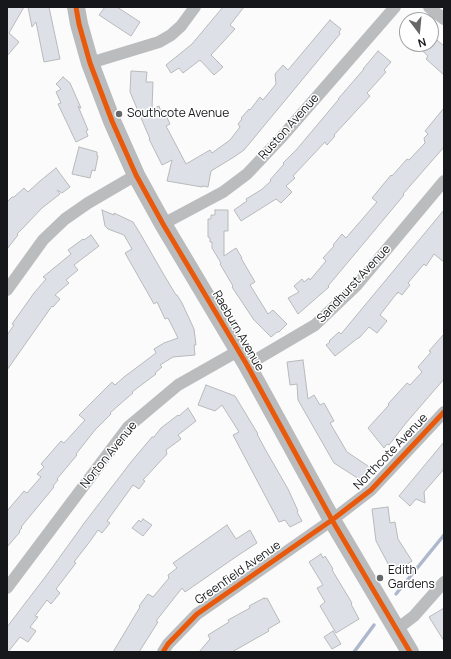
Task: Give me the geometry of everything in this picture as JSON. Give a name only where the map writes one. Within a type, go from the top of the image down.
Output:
[{"type":"street","name":"Raeburn Avenue","points":[[76,7],[79,24],[90,63],[112,121],[136,175],[242,358],[332,520],[410,652]]},
{"type":"street","points":[[90,63],[159,42],[171,35],[181,26],[195,7]]},
{"type":"street","name":"Ruston Avenue","points":[[163,224],[223,192],[247,174],[280,139],[395,7]]},
{"type":"street","points":[[429,7],[444,19]]},
{"type":"street","points":[[7,290],[43,240],[65,219],[88,203],[136,175]]},
{"type":"street","name":"Sandhurst Avenue","points":[[242,358],[315,325],[356,286],[444,181]]},
{"type":"street","name":"Norton Avenue","points":[[7,588],[128,427],[178,385],[242,358]]},
{"type":"street","name":"Northcote Avenue","points":[[332,520],[371,490],[444,412]]},
{"type":"street","name":"Greenfield Avenue","points":[[163,652],[168,644],[197,614],[332,520]]},
{"type":"street","points":[[397,629],[414,616],[444,582]]},
{"type":"building","points":[[7,7],[24,7],[9,33],[19,42],[7,56]]},
{"type":"building","points":[[28,7],[49,7],[60,59],[44,62],[36,22],[32,27]]},
{"type":"building","points":[[105,7],[117,7],[140,22],[131,36],[99,15]]},
{"type":"building","points":[[223,7],[244,7],[230,25],[235,29],[211,55],[223,67],[214,75],[200,60],[183,73],[179,68],[171,73],[166,65],[192,44]]},
{"type":"building","points":[[330,20],[341,29],[339,32],[340,34],[244,150],[211,171],[208,187],[167,181],[172,160],[162,165],[149,139],[130,92],[131,71],[147,72],[146,82],[153,82],[152,109],[159,106],[161,112],[164,111],[170,124],[166,126],[186,164],[210,150],[212,153],[230,140],[240,127],[238,124],[242,119],[241,118],[249,109],[250,110],[260,97],[263,100],[276,84],[275,74],[283,65],[288,70]]},
{"type":"building","points":[[439,42],[444,46],[444,75],[426,59],[428,56],[424,52],[439,52]]},
{"type":"building","points":[[378,51],[391,62],[384,70],[386,72],[367,93],[370,96],[334,135],[335,136],[327,145],[325,142],[293,176],[295,178],[286,186],[292,192],[281,203],[276,199],[241,221],[234,210],[247,201],[246,199],[261,190],[271,181],[270,180],[284,164],[283,163],[297,149]]},
{"type":"building","points":[[63,77],[70,83],[81,108],[78,106],[88,130],[86,131],[88,136],[76,142],[58,104],[61,103],[56,92],[61,89],[56,84]]},
{"type":"building","points":[[444,108],[444,147],[403,194],[404,195],[328,286],[329,287],[298,314],[288,298],[299,292],[294,286],[302,279],[304,282],[309,278],[310,280],[326,261],[323,258],[342,234],[346,238],[377,202],[372,198],[391,175],[392,176],[407,159],[409,160],[425,143],[424,138],[428,134],[425,131]]},
{"type":"building","points":[[79,147],[97,152],[98,156],[95,171],[92,170],[90,178],[72,174]]},
{"type":"building","points":[[56,168],[70,187],[62,193],[57,190],[60,194],[42,208],[17,234],[18,235],[7,249],[7,202],[24,188],[28,192]]},
{"type":"building","points":[[102,210],[114,215],[114,213],[133,222],[182,303],[194,329],[196,345],[194,345],[195,355],[173,357],[160,365],[162,367],[155,373],[156,374],[132,392],[133,393],[110,413],[111,414],[95,430],[76,454],[77,455],[57,479],[58,480],[53,486],[54,487],[21,527],[20,532],[7,547],[7,511],[24,491],[27,493],[41,477],[37,474],[44,467],[41,464],[61,441],[64,443],[85,420],[79,415],[112,382],[115,385],[156,353],[154,349],[164,343],[178,338],[168,318],[165,319],[157,302],[154,304],[125,253],[132,249],[124,235],[108,229],[105,226]]},
{"type":"building","points":[[215,210],[228,210],[228,231],[224,231],[224,256],[236,248],[255,282],[250,285],[268,314],[273,310],[287,324],[271,337],[254,320],[232,287],[233,286],[212,248],[212,242],[210,242],[210,238],[208,237],[208,219],[211,219],[211,215],[215,215]]},
{"type":"building","points":[[444,210],[444,262],[434,254],[426,266],[424,264],[408,283],[410,285],[402,295],[398,292],[380,315],[387,321],[377,333],[369,327],[359,338],[335,356],[326,345],[339,332],[341,334]]},
{"type":"building","points":[[91,235],[99,246],[74,265],[78,270],[66,280],[69,283],[55,295],[60,299],[53,307],[52,306],[7,370],[7,335],[14,325],[12,324],[46,279],[43,277],[71,254],[68,250]]},
{"type":"building","points":[[444,334],[444,379],[389,445],[387,444],[384,448],[368,428],[407,383],[410,385],[422,372],[418,367],[431,352],[429,351]]},
{"type":"building","points":[[303,360],[308,399],[314,395],[320,405],[324,403],[334,421],[330,423],[347,452],[371,468],[362,481],[334,463],[298,400],[297,384],[290,385],[287,362]]},
{"type":"building","points":[[206,385],[235,396],[288,489],[302,521],[290,527],[285,520],[279,522],[233,435],[239,432],[222,405],[215,411],[198,405]]},
{"type":"building","points":[[188,408],[196,421],[178,435],[181,439],[166,450],[167,454],[143,480],[145,481],[139,489],[133,485],[107,521],[110,523],[102,533],[98,530],[74,562],[76,563],[56,589],[60,593],[51,604],[47,600],[35,616],[38,617],[30,627],[36,631],[28,642],[20,637],[7,652],[7,627],[131,462],[161,428]]},
{"type":"building","points":[[444,442],[444,469],[424,492],[425,503],[416,499],[410,506],[399,496]]},
{"type":"building","points":[[388,507],[390,523],[395,522],[398,539],[412,561],[393,573],[376,541],[372,509]]},
{"type":"building","points":[[143,519],[152,525],[143,536],[132,528],[139,520],[141,522]]},
{"type":"building","points":[[227,525],[236,539],[250,530],[257,543],[185,592],[182,588],[156,621],[158,622],[139,652],[113,652],[140,607],[139,606],[148,594],[153,597],[169,578],[168,575],[177,568],[173,563]]},
{"type":"building","points":[[321,554],[323,558],[325,556],[333,569],[332,570],[352,603],[351,604],[359,619],[336,633],[320,606],[325,602],[317,588],[323,585],[309,562]]},
{"type":"building","points":[[264,598],[267,598],[280,622],[268,629],[269,631],[232,652],[199,652],[210,639],[208,635],[229,622],[228,620],[250,608],[249,606]]},
{"type":"building","points":[[444,608],[444,641],[429,617]]},
{"type":"building","points":[[333,631],[341,644],[332,649],[324,637]]},
{"type":"waterway","points":[[396,594],[444,535]]},
{"type":"waterway","points":[[354,652],[374,625]]},
{"type":"cycle path","points":[[76,7],[79,24],[90,63],[112,121],[136,175],[163,224],[247,365],[332,520],[410,652]]},
{"type":"cycle path","points":[[163,652],[168,644],[197,614],[332,520],[371,490],[444,412]]},
{"type":"place","name":"Southcote Avenue","points":[[119,114]]},
{"type":"place","name":"Edith Gardens","points":[[380,578]]}]
